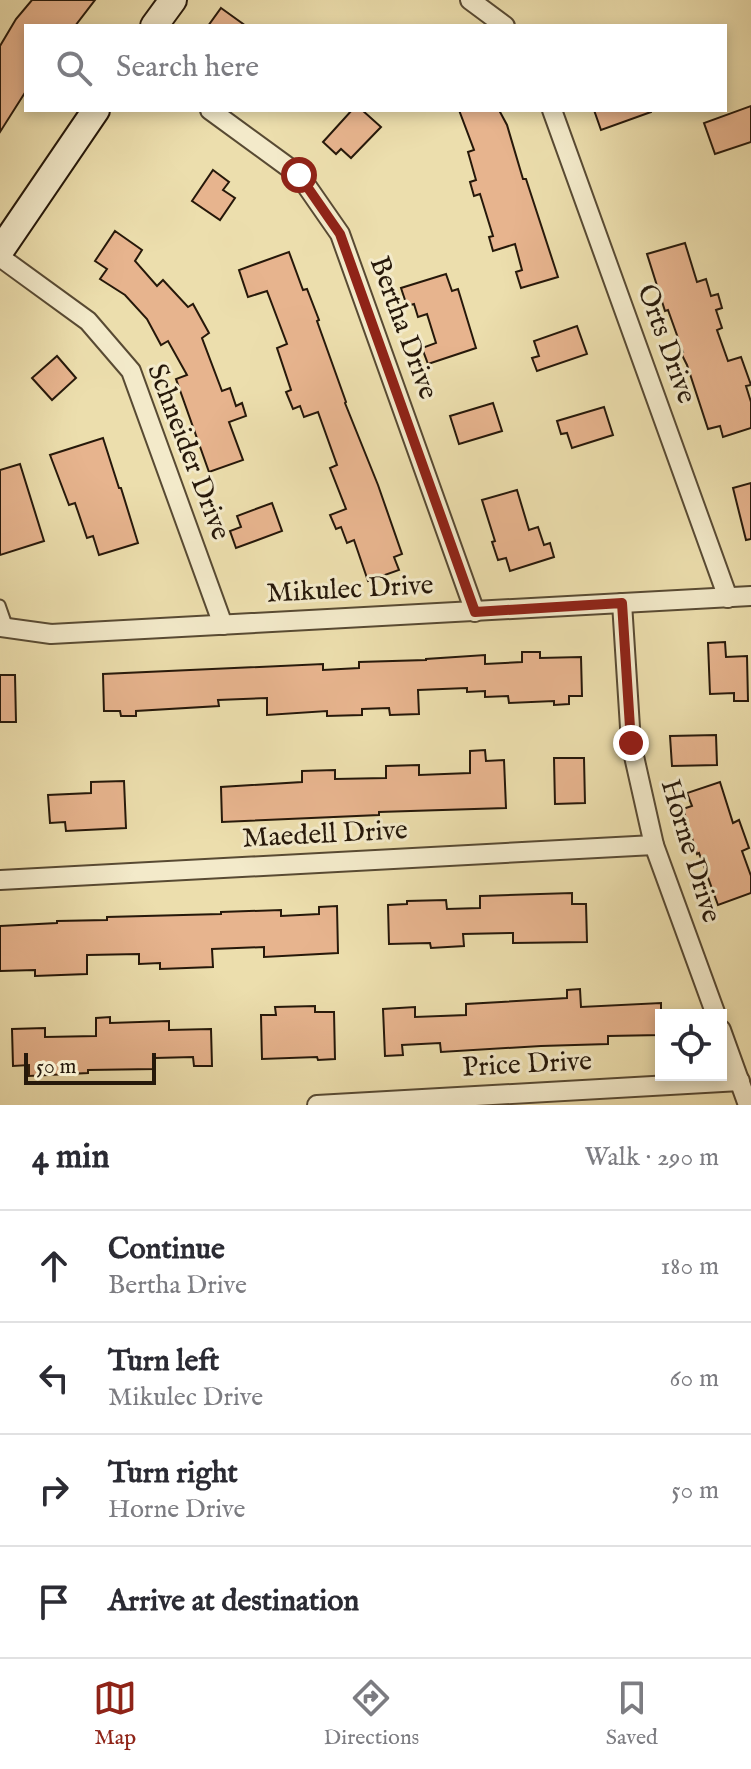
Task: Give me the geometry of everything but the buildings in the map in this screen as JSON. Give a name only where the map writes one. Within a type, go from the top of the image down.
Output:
[{"type":"main road","points":[[155,24],[173,0]]},
{"type":"main road","points":[[0,254],[95,112]]},
{"type":"street","points":[[470,0],[502,24]]},
{"type":"street","name":"Bertha Drive","points":[[213,112],[299,175],[340,234],[475,612]]},
{"type":"street","name":"Orts Drive","points":[[553,112],[728,598]]},
{"type":"street","name":"Schneider Drive","points":[[0,254],[88,321],[131,371],[223,625]]},
{"type":"street","name":"Mikulec Drive","points":[[4,628],[51,634],[751,596]]},
{"type":"street","name":"Horne Drive","points":[[622,603],[631,743],[654,845],[714,1009]]},
{"type":"street","name":"Maedell Drive","points":[[0,880],[654,845]]},
{"type":"street","points":[[727,1046],[748,1105]]},
{"type":"street","name":"Price Drive","points":[[317,1105],[740,1081]]},
{"type":"lane","points":[[0,605],[4,628]]},
{"type":"route","points":[[299,175],[340,234],[475,612],[622,603],[631,743]]}]
